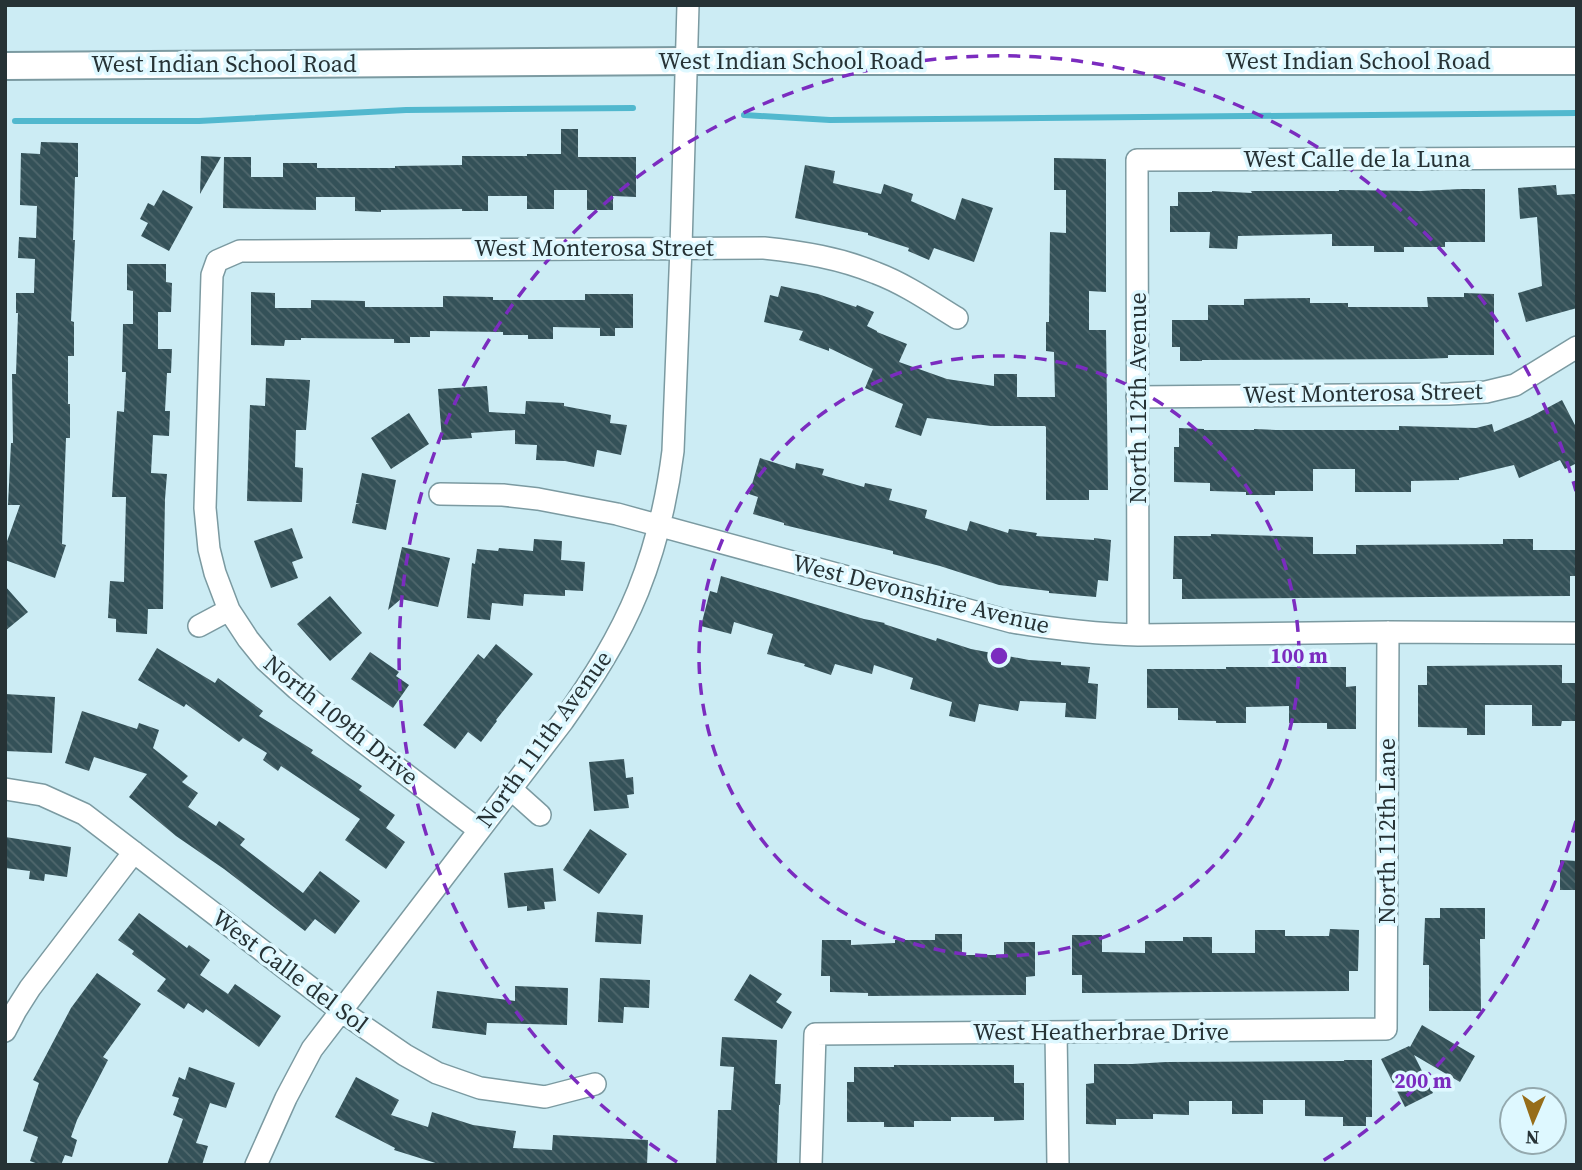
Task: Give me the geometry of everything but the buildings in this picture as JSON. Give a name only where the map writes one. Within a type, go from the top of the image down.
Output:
[{"type":"main road","name":"West Indian School Road","points":[[5,66],[687,61],[1577,61]]},
{"type":"street","name":"North 111th Avenue","points":[[256,1165],[312,1048],[577,702],[609,649],[638,591],[660,524],[674,451],[688,5]]},
{"type":"street","name":"West Calle de la Luna","points":[[1137,160],[1577,158]]},
{"type":"street","name":"North 112th Avenue","points":[[1137,160],[1138,635]]},
{"type":"street","name":"West Monterosa Street","points":[[217,261],[240,251],[764,248],[848,263],[876,273],[904,286],[957,318]]},
{"type":"street","name":"North 109th Drive","points":[[217,261],[212,275],[205,508],[209,549],[229,610],[265,660],[297,689],[479,830]]},
{"type":"street","name":"West Monterosa Street","points":[[1138,397],[1486,392],[1515,385],[1577,347]]},
{"type":"street","name":"West Devonshire Avenue","points":[[440,494],[503,495],[607,511],[1012,622],[1052,629],[1138,635],[1577,633]]},
{"type":"street","points":[[200,626],[229,610]]},
{"type":"street","name":"North 112th Lane","points":[[1386,1029],[1388,632]]},
{"type":"street","name":"West Calle del Sol","points":[[5,789],[42,795],[83,814],[341,1011],[405,1055],[437,1073],[480,1088],[545,1097],[595,1084]]},
{"type":"street","points":[[511,789],[540,815]]},
{"type":"street","points":[[5,1031],[30,988],[134,852]]},
{"type":"street","name":"West Heatherbrae Drive","points":[[811,1165],[815,1034],[1386,1029]]},
{"type":"street","points":[[1056,1031],[1058,1165]]},
{"type":"waterway","points":[[15,121],[199,121],[406,110],[633,108]]},
{"type":"waterway","points":[[744,115],[830,120],[1577,113]]}]
